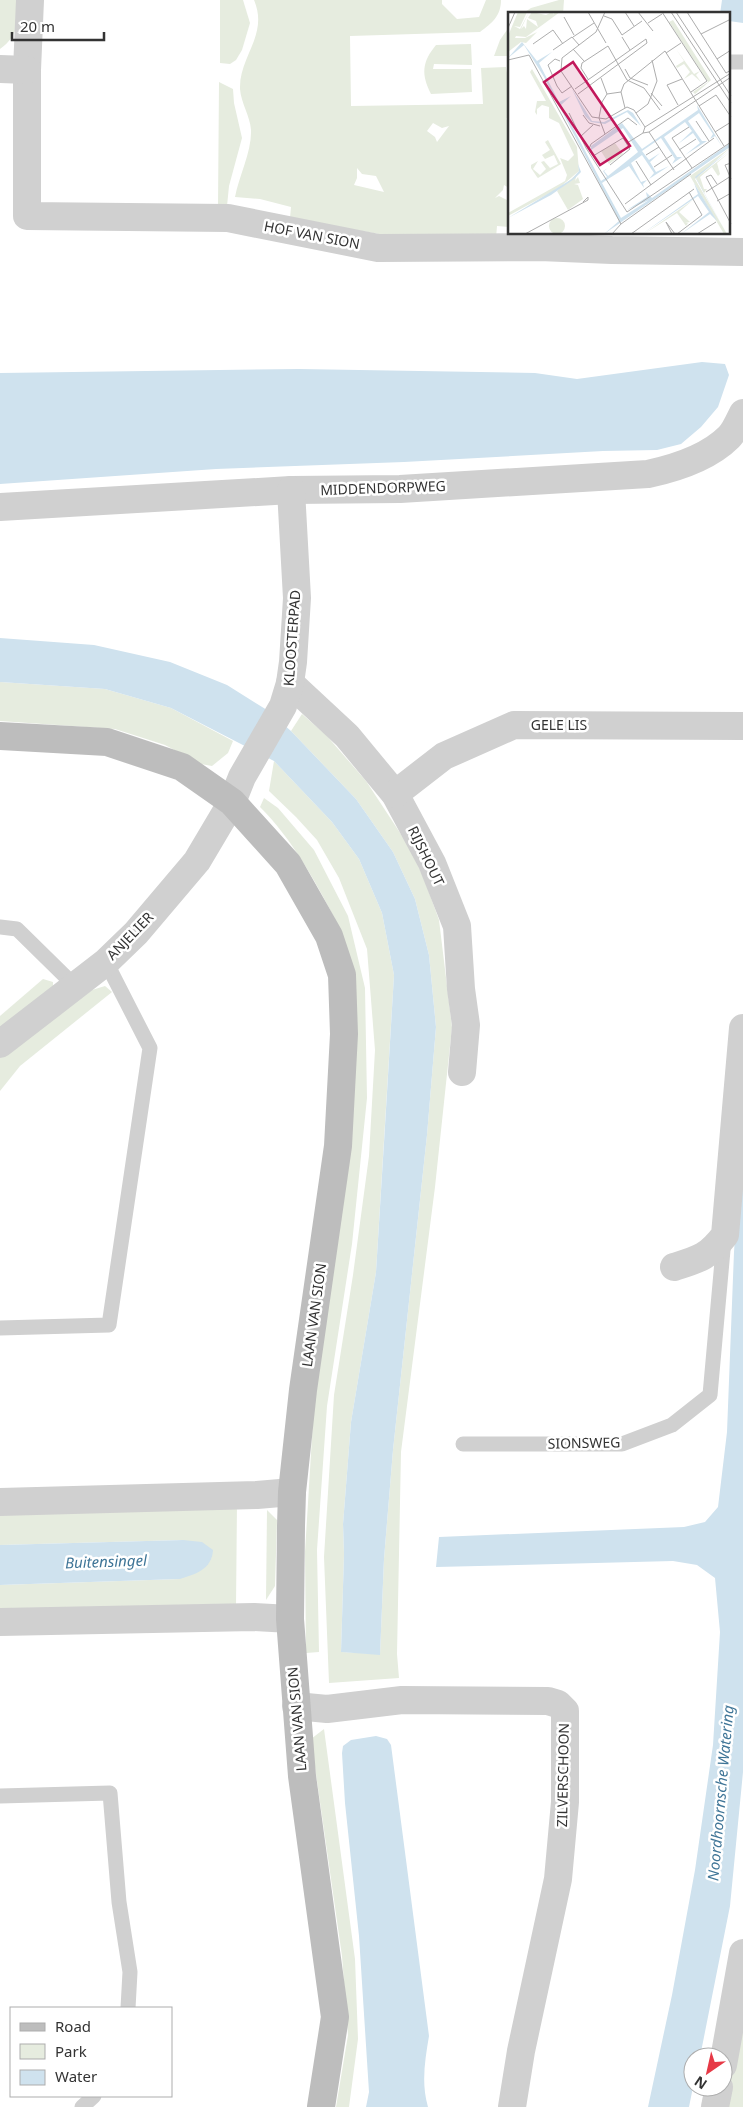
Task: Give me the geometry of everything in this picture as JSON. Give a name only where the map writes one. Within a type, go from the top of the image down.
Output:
[{"type":"street","name":"HOF VAN SION","points":[[30,0],[13,70],[27,216],[228,218],[378,248],[540,247],[743,252]]},
{"type":"street","name":"MIDDENDORPWEG","points":[[0,507],[291,490],[400,489],[648,474],[677,468],[704,454],[730,437],[743,413]]},
{"type":"street","name":"KLOOSTERPAD","points":[[232,802],[246,770],[286,695],[297,598],[291,490]]},
{"type":"street","name":"RIJSHOUT","points":[[286,695],[347,736],[395,794],[432,863],[456,926],[466,1025],[462,1072]]},
{"type":"street","name":"GELE LIS","points":[[395,794],[444,756],[514,724],[743,726]]},
{"type":"street","name":"LAAN VAN SION","points":[[0,736],[107,742],[182,767],[232,802],[288,864],[329,936],[342,975],[344,1034],[338,1146],[303,1390],[292,1492],[290,1619],[296,1706],[302,1776],[336,2017],[320,2107]]},
{"type":"street","name":"ANJELIER","points":[[0,1044],[106,962],[136,933],[197,862],[232,802]]},
{"type":"street","name":"SIONSWEG","points":[[725,1235],[743,1028]]},
{"type":"street","points":[[674,1267],[697,1260],[713,1251],[725,1235]]},
{"type":"street","points":[[0,1502],[292,1492]]},
{"type":"street","points":[[0,1622],[254,1617],[290,1619]]},
{"type":"street","name":"ZILVERSCHOON","points":[[296,1706],[327,1709],[402,1700],[548,1701],[558,1704],[564,1711],[565,1802],[558,1879],[521,2051],[512,2107]]},
{"type":"street","points":[[726,2047],[743,1953]]},
{"type":"lane","points":[[730,62],[743,62]]},
{"type":"lane","points":[[0,927],[17,929],[75,986]]},
{"type":"lane","points":[[0,1328],[110,1325],[150,1048],[106,962]]},
{"type":"lane","name":"SIONSWEG","points":[[463,1444],[622,1444],[672,1425],[710,1395],[725,1235]]},
{"type":"lane","points":[[0,1796],[110,1793],[120,1902],[130,1972],[128,2007]]},
{"type":"lane","points":[[82,2107],[93,2097]]},
{"type":"green space","points":[[0,0],[18,0],[18,7],[14,33],[11,39],[0,49]]},
{"type":"green space","points":[[220,0],[243,0],[250,23],[242,50],[236,60],[230,64],[220,63]]},
{"type":"green space","points":[[254,0],[442,0],[442,4],[457,19],[479,17],[486,0],[501,0],[498,15],[480,32],[350,36],[351,106],[483,104],[481,68],[506,67],[508,79],[508,117],[506,119],[508,120],[508,187],[504,185],[503,190],[495,198],[499,196],[508,200],[508,227],[497,226],[496,238],[390,236],[290,218],[291,207],[260,199],[235,197],[251,138],[250,125],[240,89],[241,77],[258,24],[258,13]],"holes":[[[433,123],[442,128],[449,126],[437,142],[435,137],[427,131]],[[357,168],[362,174],[376,176],[384,192],[354,185],[357,178]]]},
{"type":"green space","points":[[564,0],[563,12],[525,12],[531,8]]},
{"type":"green space","points":[[508,28],[508,56],[494,56],[500,40]]},
{"type":"green space","points":[[471,44],[472,65],[434,64],[433,69],[471,69],[472,92],[431,94],[424,74],[424,68],[431,51],[436,45]]},
{"type":"green space","points":[[219,82],[233,89],[234,103],[242,138],[229,186],[227,206],[218,206]]},
{"type":"green space","points":[[0,682],[105,689],[171,708],[233,741],[228,753],[212,766],[201,764],[165,745],[115,729],[0,721]]},
{"type":"green space","points":[[302,714],[326,735],[366,781],[408,845],[423,876],[439,920],[452,1027],[435,1187],[401,1452],[397,1654],[399,1678],[329,1683],[324,1557],[334,1395],[369,1156],[375,1050],[367,949],[339,878],[317,840],[269,791],[274,761],[332,822],[359,859],[382,913],[394,975],[376,1272],[351,1422],[343,1524],[341,1652],[380,1654],[384,1559],[393,1450],[427,1135],[436,1027],[429,955],[415,899],[393,852],[356,799],[291,731]]},
{"type":"green space","points":[[264,798],[278,808],[314,850],[348,916],[365,988],[367,1098],[352,1244],[327,1406],[317,1550],[319,1652],[306,1653],[305,1552],[314,1404],[337,1246],[335,919],[292,846],[272,819],[260,807]]},
{"type":"green space","points":[[43,979],[53,982],[53,991],[0,1036],[0,1016]]},
{"type":"green space","points":[[105,986],[112,992],[20,1066],[0,1091],[0,1058],[92,990]]},
{"type":"green space","points":[[237,1502],[236,1608],[0,1614],[0,1585],[180,1579],[183,1540],[0,1545],[0,1514]]},
{"type":"green space","points":[[267,1510],[277,1520],[275,1586],[266,1600]]},
{"type":"green space","points":[[324,1729],[355,1959],[358,2039],[349,2107],[336,2107],[348,2035],[342,1956],[311,1739]]},
{"type":"green space","points":[[743,2001],[743,2107],[724,2107],[726,2097],[733,2097],[733,2057]]},
{"type":"water","points":[[722,0],[743,0],[743,23],[730,21],[730,12],[720,12]]},
{"type":"water","points":[[702,362],[725,364],[729,375],[718,407],[701,427],[681,444],[657,450],[216,469],[0,484],[0,373],[299,369],[535,373],[577,379]]},
{"type":"water","points":[[0,638],[94,645],[170,662],[227,685],[267,710],[291,731],[356,799],[393,852],[415,899],[429,955],[436,1027],[427,1135],[393,1450],[384,1559],[380,1655],[341,1652],[343,1524],[351,1422],[376,1272],[394,975],[382,913],[359,859],[332,822],[274,761],[171,708],[105,689],[0,682]]},
{"type":"water","name":"Noordhoornsche Watering","points":[[743,1119],[743,1772],[730,1906],[702,2047],[683,2047],[683,2097],[691,2097],[689,2107],[648,2107],[672,1995],[695,1870],[713,1745],[720,1632],[715,1578],[697,1565],[673,1561],[436,1567],[439,1537],[684,1527],[705,1522],[718,1507],[727,1432],[734,1252]]},
{"type":"water","name":"Buitensingel","points":[[183,1540],[202,1542],[213,1550],[210,1562],[202,1570],[180,1579],[0,1585],[0,1545]]},
{"type":"water","points":[[376,1736],[387,1739],[391,1745],[429,2036],[424,2080],[428,2107],[366,2107],[369,2092],[359,1936],[345,1803],[342,1753],[343,1746],[351,1740]]}]
